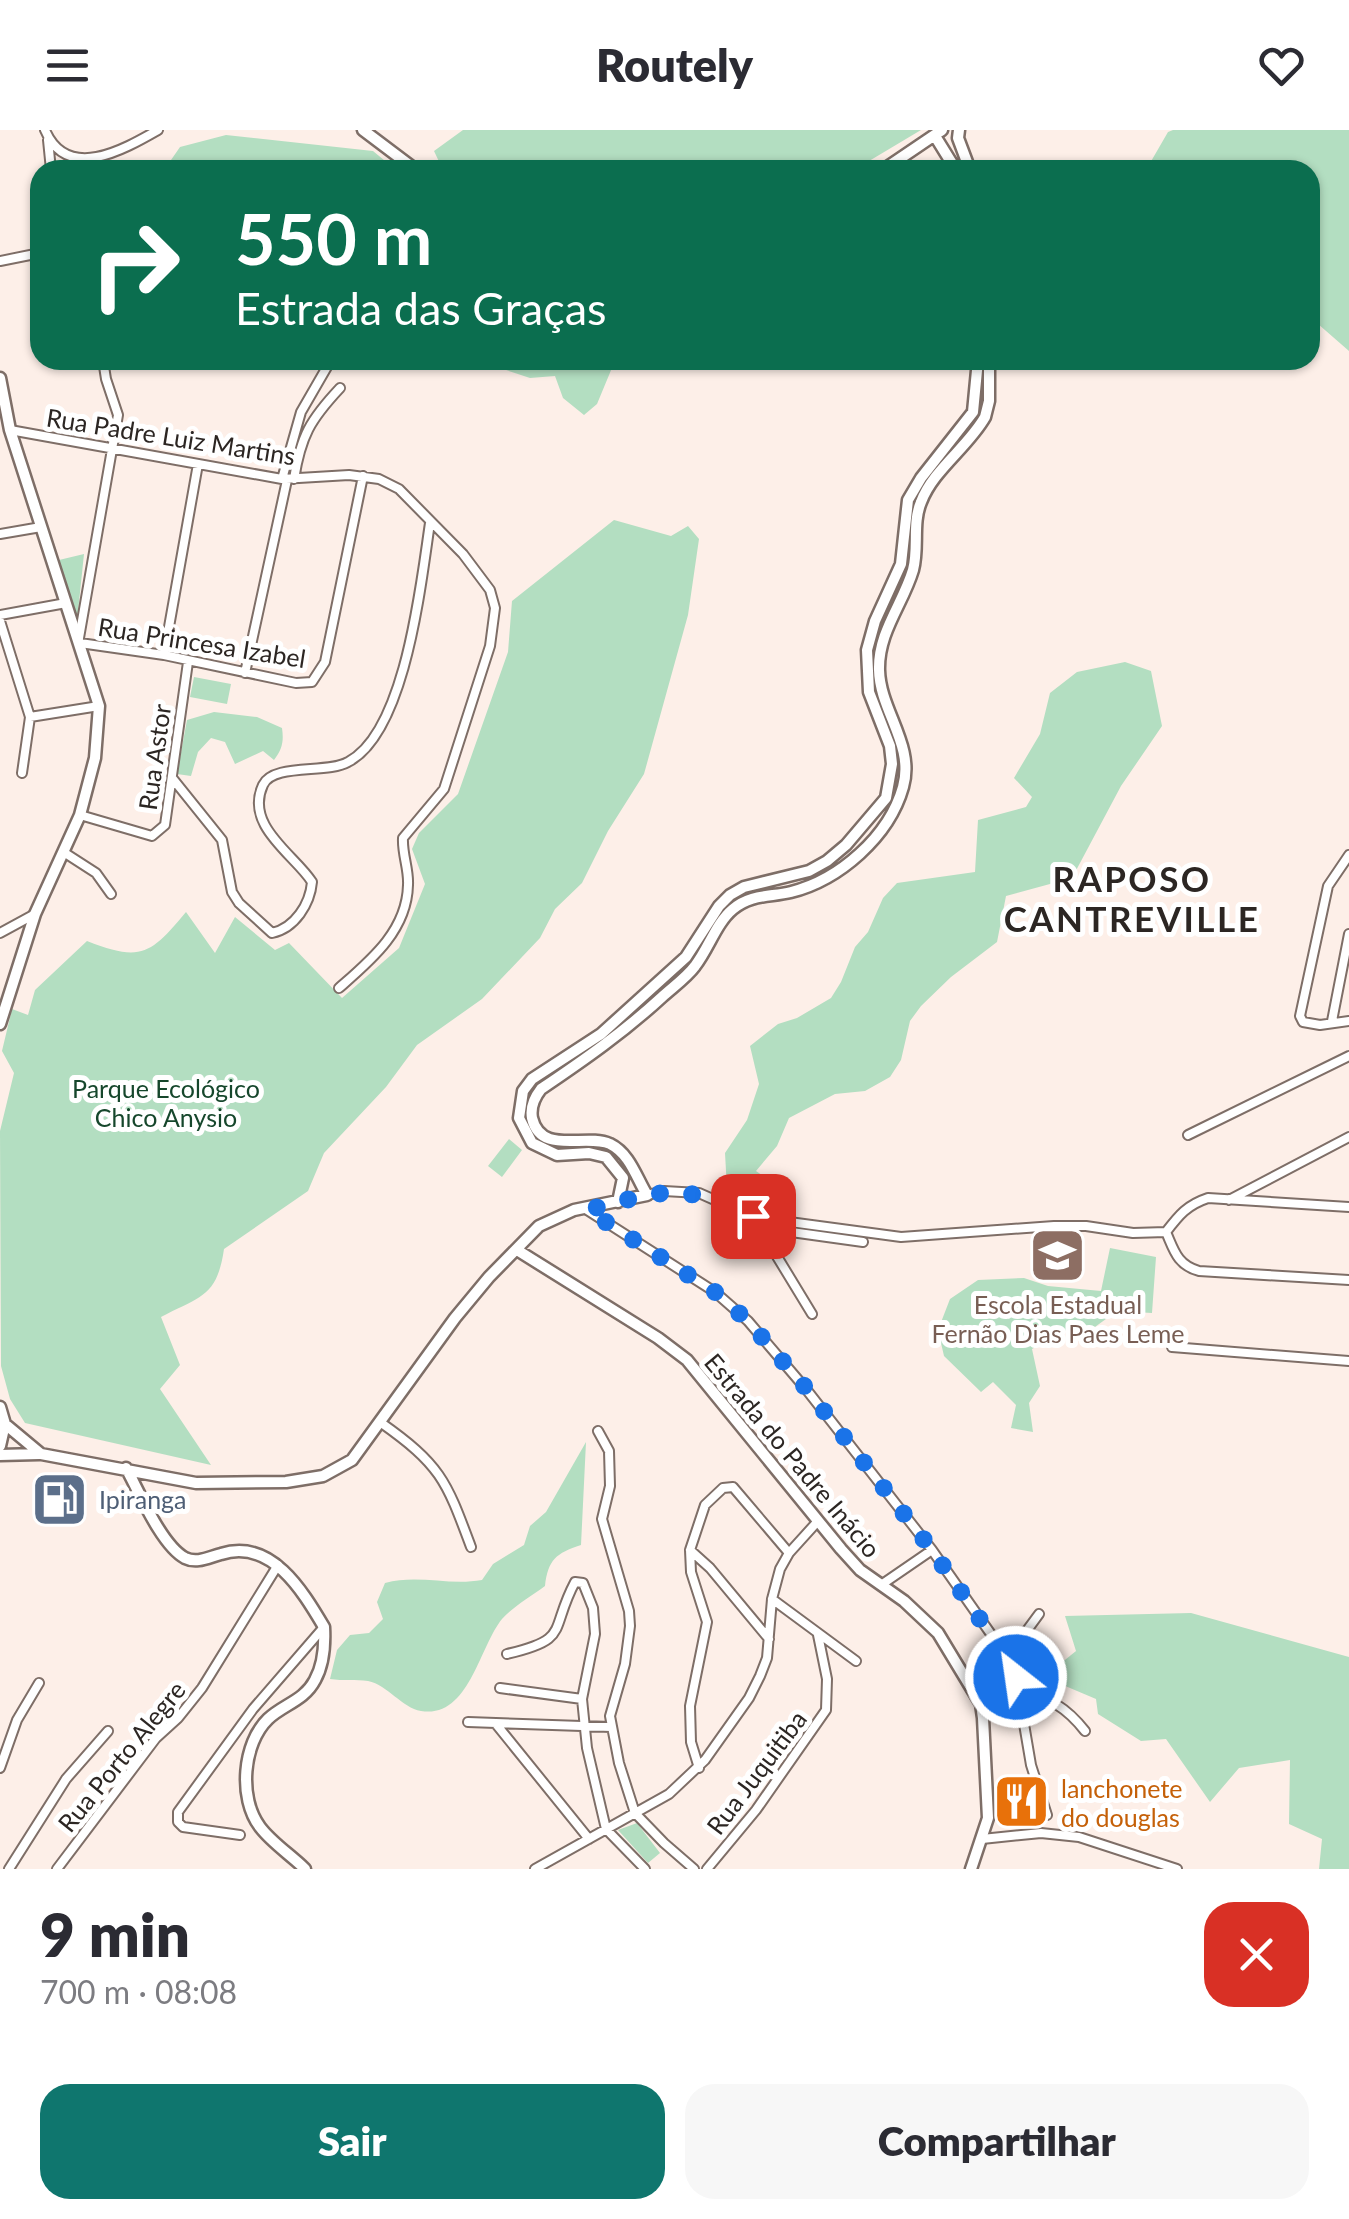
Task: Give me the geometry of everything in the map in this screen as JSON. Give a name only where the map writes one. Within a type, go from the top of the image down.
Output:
[{"type":"street","points":[[46,133],[59,152],[75,160],[118,153],[158,130]]},
{"type":"street","points":[[363,130],[403,160]]},
{"type":"street","points":[[959,130],[966,160]]},
{"type":"street","points":[[46,133],[50,160]]},
{"type":"street","points":[[897,160],[938,133],[951,160]]},
{"type":"street","points":[[0,261],[30,256]]},
{"type":"street","points":[[80,641],[118,415],[105,370]]},
{"type":"street","points":[[245,673],[302,412],[325,370]]},
{"type":"street","points":[[618,1202],[623,1178],[606,1156],[557,1155],[532,1143],[519,1118],[523,1090],[532,1079],[601,1034],[686,957],[730,895],[744,887],[809,871],[827,860],[891,800],[890,746],[872,704],[866,670],[875,621],[901,564],[908,500],[920,478],[973,412],[977,370]]},
{"type":"street","points":[[647,1195],[629,1161],[612,1145],[590,1140],[559,1142],[541,1134],[532,1116],[535,1096],[622,1033],[695,967],[729,912],[749,899],[812,886],[854,859],[876,834],[905,778],[904,752],[878,670],[887,625],[914,567],[921,501],[985,417],[989,370]]},
{"type":"street","points":[[0,378],[10,430],[99,706],[95,758],[80,815],[35,914],[0,1024]]},
{"type":"street","points":[[287,479],[301,439],[317,412],[340,388]]},
{"type":"street","name":"Rua Padre Luiz Martins","points":[[10,430],[287,479],[364,476]]},
{"type":"street","points":[[164,655],[198,464]]},
{"type":"street","points":[[338,988],[386,944],[401,916],[409,880],[403,838],[444,789],[490,646],[494,608],[490,590],[462,554],[389,482],[364,476]]},
{"type":"street","name":"Rua Princesa Izabel","points":[[80,641],[296,683],[316,679],[325,662],[364,476]]},
{"type":"street","points":[[173,780],[222,840],[232,892],[239,903],[255,920],[277,933],[298,916],[312,882],[269,835],[260,802],[261,788],[274,774],[335,768],[352,761],[381,726],[404,668],[430,522]]},
{"type":"street","points":[[0,534],[40,527]]},
{"type":"street","points":[[22,773],[30,717],[0,618],[66,603]]},
{"type":"street","name":"Rua Astor","points":[[80,815],[152,836],[165,825],[188,662]]},
{"type":"street","points":[[866,670],[878,670]]},
{"type":"street","points":[[30,717],[99,706]]},
{"type":"street","points":[[65,852],[96,873],[110,894]]},
{"type":"street","points":[[1349,855],[1328,886],[1300,1016],[1303,1022],[1320,1025],[1332,1020],[1349,1021]]},
{"type":"street","points":[[0,934],[35,914]]},
{"type":"street","points":[[1332,1020],[1349,934]]},
{"type":"street","points":[[671,970],[680,980]]},
{"type":"street","points":[[1188,1135],[1349,1056]]},
{"type":"street","points":[[532,1143],[541,1134]]},
{"type":"street","points":[[1229,1200],[1349,1137]]},
{"type":"street","points":[[622,1188],[640,1183]]},
{"type":"street","points":[[0,1454],[41,1454],[196,1483],[309,1480],[340,1469],[352,1460],[455,1318],[540,1226],[557,1216],[664,1190],[699,1193],[766,1219],[901,1237],[1054,1226],[1166,1232]]},
{"type":"street","points":[[1166,1232],[1192,1203],[1208,1198],[1349,1207]]},
{"type":"street","points":[[587,1210],[715,1292],[748,1321],[806,1388],[932,1550],[1006,1659],[1020,1691],[1031,1765],[1047,1815]]},
{"type":"street","points":[[753,1216],[812,1314]]},
{"type":"street","points":[[766,1219],[784,1231],[863,1242]]},
{"type":"street","points":[[1166,1232],[1178,1259],[1198,1271],[1349,1280]]},
{"type":"street","name":"Estrada do Padre Inácio","points":[[517,1250],[687,1360],[860,1570],[912,1608],[938,1633],[981,1704],[989,1803],[971,1869]]},
{"type":"street","points":[[1172,1347],[1349,1361]]},
{"type":"street","points":[[0,1408],[4,1424],[1,1441]]},
{"type":"street","points":[[380,1422],[428,1458],[440,1472],[471,1548]]},
{"type":"street","points":[[4,1424],[41,1454]]},
{"type":"street","points":[[598,1431],[609,1451],[610,1486],[602,1519],[630,1626],[610,1716],[611,1727],[636,1813],[694,1869]]},
{"type":"street","points":[[18,1453],[23,1440]]},
{"type":"street","points":[[126,1468],[180,1556],[192,1561],[237,1550],[265,1554],[278,1565],[324,1627],[322,1664],[315,1681],[300,1700],[277,1712],[254,1736],[247,1777],[248,1803],[261,1828],[306,1869]]},
{"type":"street","points":[[698,1768],[691,1742],[690,1706],[707,1622],[691,1572],[690,1550],[706,1505],[723,1488],[733,1487],[789,1553]]},
{"type":"street","points":[[534,1869],[668,1794],[698,1768],[749,1698],[766,1658],[772,1599],[780,1569],[818,1521]]},
{"type":"street","points":[[690,1550],[769,1638]]},
{"type":"street","points":[[881,1585],[932,1550]]},
{"type":"street","name":"Rua Porto Alegre","points":[[57,1869],[156,1738],[202,1688],[278,1565]]},
{"type":"street","points":[[507,1654],[537,1646],[557,1633],[574,1582],[582,1583],[588,1590],[595,1634],[582,1700],[584,1726],[606,1829],[645,1869]]},
{"type":"street","points":[[772,1599],[856,1661]]},
{"type":"street","points":[[1006,1659],[1039,1614]]},
{"type":"street","points":[[240,1835],[183,1827],[178,1822],[178,1812],[253,1708],[324,1627]]},
{"type":"street","name":"Rua Juquitiba","points":[[707,1869],[756,1810],[826,1710],[826,1679],[818,1635]]},
{"type":"street","points":[[0,1768],[17,1720],[39,1682]]},
{"type":"street","points":[[500,1688],[582,1700]]},
{"type":"street","points":[[1020,1691],[1064,1708],[1085,1731]]},
{"type":"street","points":[[468,1722],[611,1727]]},
{"type":"street","points":[[496,1724],[590,1839]]},
{"type":"street","points":[[9,1869],[66,1779],[108,1731]]},
{"type":"street","points":[[982,1839],[1041,1833],[1079,1837],[1178,1869]]},
{"type":"green space","points":[[463,130],[921,130],[871,160],[438,160],[434,151]]},
{"type":"green space","points":[[1349,130],[1349,351],[1320,326],[1320,160],[1152,160],[1168,132]]},
{"type":"green space","points":[[226,135],[373,151],[384,160],[171,160],[180,147]]},
{"type":"green space","points":[[506,370],[611,370],[597,404],[584,415],[563,398],[555,376],[530,378]]},
{"type":"green space","name":"Parque Ecológico Chico Anysio","points":[[614,520],[671,536],[688,526],[699,539],[688,615],[644,774],[608,831],[582,883],[555,909],[540,938],[482,999],[417,1045],[386,1087],[324,1153],[308,1191],[224,1249],[212,1286],[197,1299],[161,1317],[180,1365],[160,1389],[211,1465],[25,1423],[10,1399],[1,1366],[0,1131],[14,1073],[2,1051],[12,1009],[28,1015],[35,990],[87,941],[120,951],[143,951],[163,938],[186,912],[215,953],[235,917],[275,950],[289,943],[342,998],[399,948],[425,884],[412,849],[419,833],[458,794],[508,652],[512,601]]},
{"type":"green space","points":[[84,554],[77,621],[59,560]]},
{"type":"green space","points":[[1125,662],[1151,671],[1162,726],[1121,786],[1072,878],[1006,896],[997,942],[921,1006],[910,1021],[901,1060],[890,1077],[865,1091],[835,1094],[789,1118],[777,1146],[756,1171],[775,1184],[763,1198],[744,1197],[727,1189],[725,1153],[747,1120],[759,1084],[750,1046],[778,1024],[831,998],[883,898],[897,883],[975,872],[978,820],[1026,807],[1032,797],[1014,778],[1040,734],[1050,693],[1077,672]]},
{"type":"green space","points":[[194,677],[231,684],[227,704],[190,697]]},
{"type":"green space","points":[[214,712],[257,717],[282,728],[282,745],[274,760],[263,751],[235,764],[225,742],[211,738],[198,752],[191,776],[177,774],[187,720]]},
{"type":"green space","points":[[509,1139],[522,1150],[502,1177],[488,1166]]},
{"type":"green space","points":[[1110,1248],[1156,1257],[1152,1313],[1117,1311],[1088,1332],[1069,1329],[1032,1349],[1040,1386],[1029,1403],[1033,1432],[1011,1428],[1016,1405],[993,1382],[981,1392],[944,1356],[938,1330],[950,1299],[978,1280],[1024,1278],[1048,1286],[1101,1291]]},
{"type":"green space","points":[[586,1442],[581,1545],[555,1559],[545,1586],[502,1619],[462,1693],[451,1704],[421,1711],[375,1683],[330,1679],[337,1650],[350,1635],[369,1633],[383,1619],[377,1602],[385,1583],[482,1580],[493,1564],[524,1545],[530,1526],[546,1512]]},
{"type":"green space","points":[[1191,1613],[1349,1657],[1349,1869],[1319,1869],[1322,1839],[1289,1824],[1290,1760],[1239,1768],[1210,1802],[1166,1739],[1141,1741],[1098,1714],[1096,1699],[1044,1677],[1076,1651],[1065,1616]]},
{"type":"green space","points":[[637,1823],[660,1853],[648,1863],[618,1830]]},
{"type":"place","name":"Escola Estadual Fernão Dias Paes Leme","points":[[1058,1255]]},
{"type":"place","name":"Ipiranga","points":[[60,1499]]},
{"type":"place","name":"lanchonete do douglas","points":[[1022,1802]]},
{"type":"district","name":"RAPOSO CANTREVILLE","points":[[1132,898]]},
{"type":"route","points":[[753,1216],[699,1193],[664,1190],[587,1210],[715,1292],[748,1321],[806,1388],[932,1550],[1016,1677]]}]
